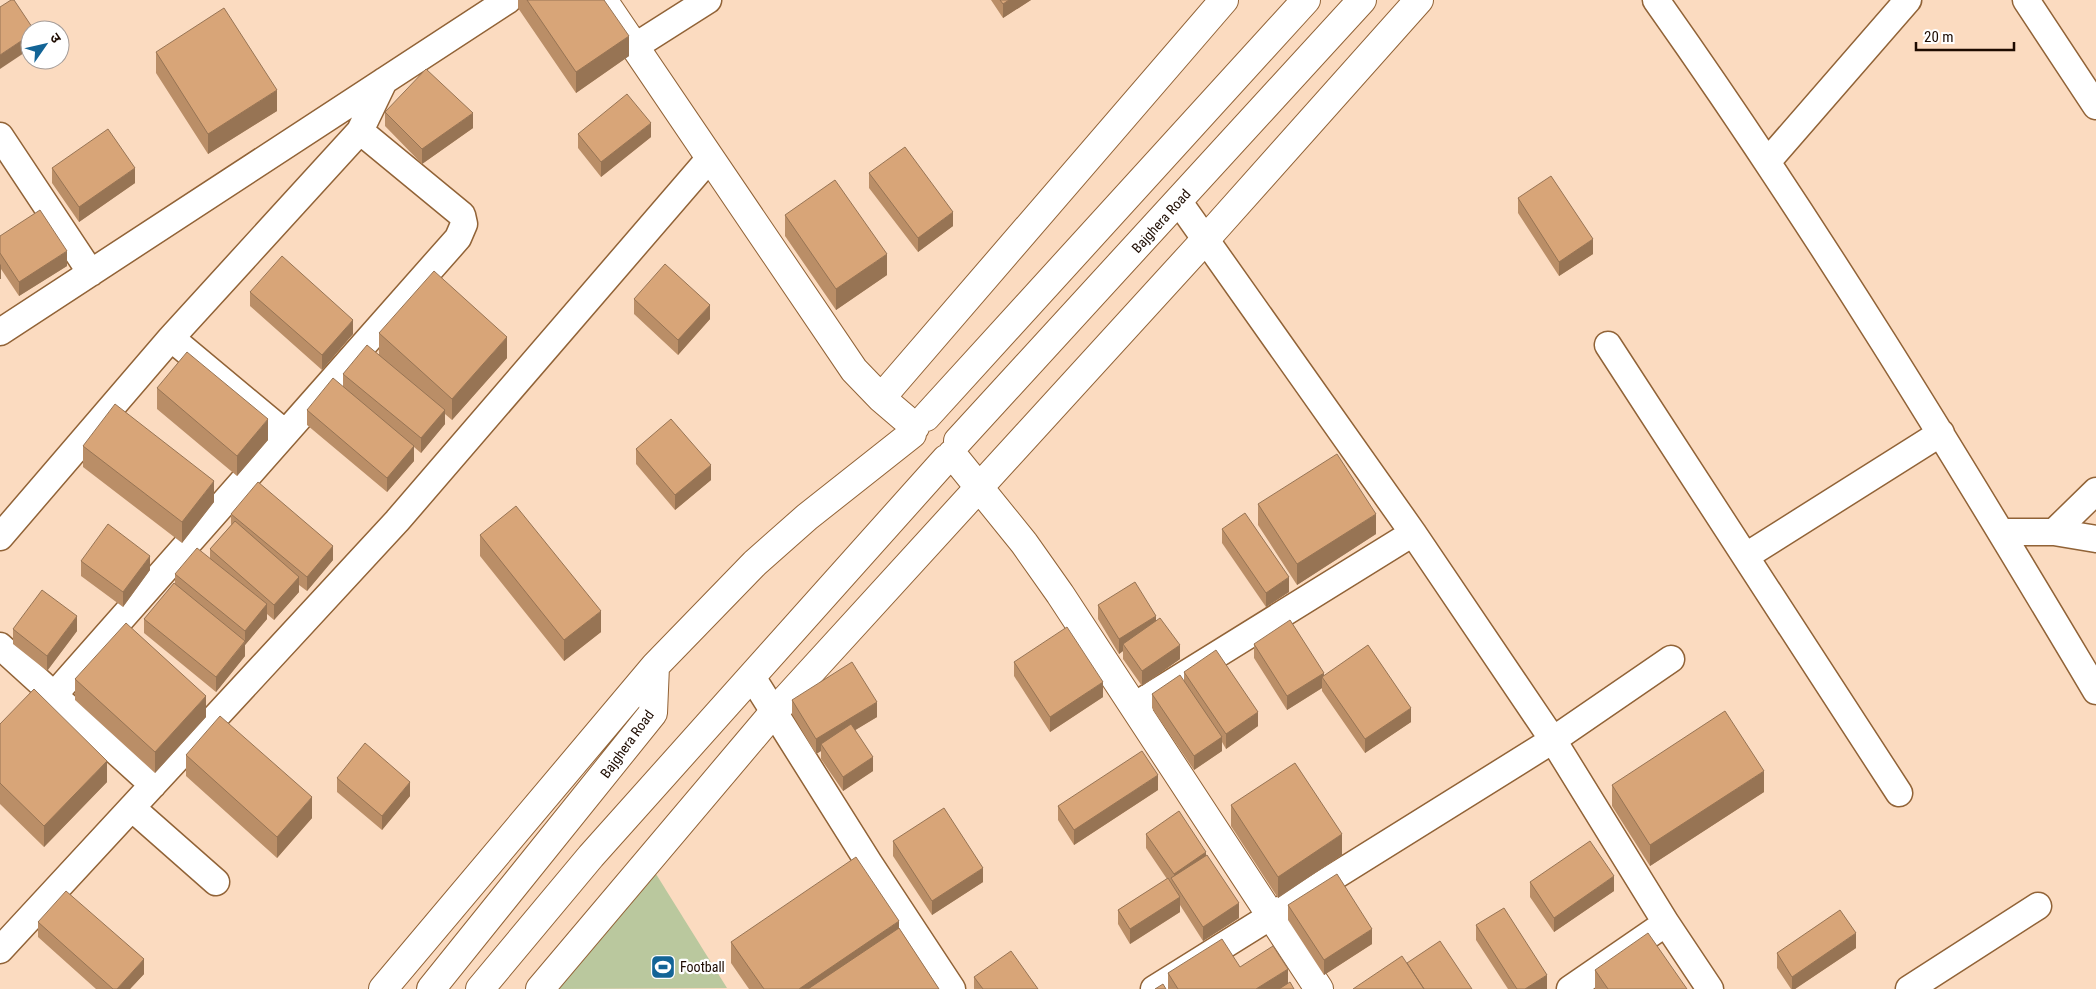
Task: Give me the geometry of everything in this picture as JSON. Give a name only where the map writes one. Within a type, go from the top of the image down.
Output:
[{"type":"street","points":[[0,332],[508,0]]},
{"type":"street","points":[[603,0],[709,159],[854,370],[881,398],[918,426]]},
{"type":"street","points":[[634,47],[708,0]]},
{"type":"street","points":[[881,398],[1224,0]]},
{"type":"street","points":[[382,989],[655,666],[754,563],[918,426],[1306,0]]},
{"type":"street","name":"Bajghera Road","points":[[480,989],[592,856],[952,451],[1362,0]]},
{"type":"street","points":[[540,989],[774,712],[1205,240],[1419,0]]},
{"type":"street","points":[[1656,0],[1768,161],[1941,433],[2096,691]]},
{"type":"street","points":[[1768,161],[1908,0]]},
{"type":"street","points":[[2026,0],[2096,106]]},
{"type":"street","points":[[0,537],[171,338],[360,131],[384,81]]},
{"type":"street","points":[[54,695],[458,238],[464,224],[462,215],[360,131]]},
{"type":"street","points":[[0,136],[91,273]]},
{"type":"street","points":[[0,950],[397,521],[709,159]]},
{"type":"street","points":[[1179,202],[1413,533],[1553,740],[1666,923],[1710,989]]},
{"type":"street","points":[[171,338],[285,433]]},
{"type":"street","points":[[1608,345],[1898,793]]},
{"type":"street","points":[[942,416],[949,420],[957,433],[952,451],[931,462],[924,459],[914,449],[918,426],[942,416]]},
{"type":"street","points":[[1746,556],[1941,433]]},
{"type":"street","points":[[952,451],[1050,579],[1319,989]]},
{"type":"street","points":[[2054,532],[2096,491]]},
{"type":"street","points":[[2002,532],[2054,532],[2096,539]]},
{"type":"street","points":[[1134,706],[1413,533]]},
{"type":"street","points":[[0,646],[153,784]]},
{"type":"street","points":[[1154,989],[1553,740],[1671,659]]},
{"type":"street","name":"Bajghera Road","points":[[431,989],[653,713],[655,666]]},
{"type":"street","points":[[752,677],[869,863],[952,989]]},
{"type":"street","points":[[132,808],[216,882]]},
{"type":"street","points":[[1909,989],[2038,906]]},
{"type":"street","points":[[1570,989],[1666,923]]},
{"type":"green space","points":[[656,874],[727,988],[559,989]]},
{"type":"building","points":[[14,0],[27,20],[20,20],[20,42],[0,55],[0,7]]},
{"type":"building","points":[[527,0],[604,0],[629,36],[576,72]]},
{"type":"building","points":[[1000,0],[1009,0],[1003,4]]},
{"type":"building","points":[[224,8],[277,90],[208,134],[156,52]]},
{"type":"building","points":[[426,69],[473,113],[422,149],[385,112]]},
{"type":"building","points":[[627,94],[651,123],[601,162],[578,134]]},
{"type":"building","points":[[108,129],[135,168],[79,207],[52,168]]},
{"type":"building","points":[[905,147],[953,212],[918,238],[869,173]]},
{"type":"building","points":[[1551,176],[1593,239],[1559,262],[1518,198]]},
{"type":"building","points":[[835,180],[887,254],[836,289],[785,215]]},
{"type":"building","points":[[40,210],[67,251],[19,282],[0,253],[0,236]]},
{"type":"building","points":[[282,256],[353,320],[322,355],[250,292]]},
{"type":"building","points":[[665,264],[710,305],[678,340],[634,299]]},
{"type":"building","points":[[434,271],[507,337],[452,399],[379,333]]},
{"type":"building","points":[[367,345],[445,410],[421,438],[343,374]]},
{"type":"building","points":[[187,352],[268,419],[237,456],[157,388]]},
{"type":"building","points":[[333,378],[414,446],[387,478],[307,410]]},
{"type":"building","points":[[115,404],[214,481],[182,522],[83,446]]},
{"type":"building","points":[[671,419],[711,465],[675,495],[636,449]]},
{"type":"building","points":[[1337,454],[1376,514],[1297,564],[1258,504]]},
{"type":"building","points":[[258,482],[333,546],[307,577],[231,514]]},
{"type":"building","points":[[516,506],[601,611],[564,640],[480,535]]},
{"type":"building","points":[[1245,513],[1289,577],[1266,593],[1222,529]]},
{"type":"building","points":[[235,521],[299,577],[274,605],[210,549]]},
{"type":"building","points":[[108,524],[150,556],[123,592],[81,561]]},
{"type":"building","points":[[197,548],[267,604],[245,631],[175,574]]},
{"type":"building","points":[[1135,582],[1156,616],[1119,639],[1098,605]]},
{"type":"building","points":[[174,583],[245,641],[216,677],[144,619]]},
{"type":"building","points":[[42,590],[77,616],[47,656],[13,629]]},
{"type":"building","points":[[1160,618],[1180,645],[1142,671],[1123,644]]},
{"type":"building","points":[[1290,620],[1324,673],[1287,696],[1254,644]]},
{"type":"building","points":[[126,623],[206,696],[155,752],[75,679]]},
{"type":"building","points":[[1067,627],[1103,682],[1050,717],[1014,662]]},
{"type":"building","points":[[1368,645],[1411,708],[1365,739],[1322,677]]},
{"type":"building","points":[[1216,650],[1258,712],[1226,734],[1184,672]]},
{"type":"building","points":[[852,662],[877,702],[816,739],[792,700]]},
{"type":"building","points":[[1180,675],[1222,737],[1194,756],[1152,694]]},
{"type":"building","points":[[34,689],[107,761],[44,826],[0,783],[0,724]]},
{"type":"building","points":[[1725,711],[1764,771],[1650,845],[1612,785]]},
{"type":"building","points":[[220,716],[312,797],[277,837],[186,755]]},
{"type":"building","points":[[851,724],[873,757],[843,777],[821,744]]},
{"type":"building","points":[[365,743],[410,782],[382,816],[337,778]]},
{"type":"building","points":[[1142,751],[1158,775],[1074,830],[1058,806]]},
{"type":"building","points":[[1295,763],[1342,834],[1278,877],[1231,805]]},
{"type":"building","points":[[944,808],[983,868],[932,901],[893,841]]},
{"type":"building","points":[[1179,811],[1206,852],[1174,874],[1146,834]]},
{"type":"building","points":[[1590,841],[1614,876],[1554,918],[1530,882]]},
{"type":"building","points":[[1207,855],[1239,903],[1203,927],[1171,878]]},
{"type":"building","points":[[856,857],[899,921],[799,989],[764,989],[731,942]]},
{"type":"building","points":[[1337,874],[1372,929],[1324,960],[1288,905]]},
{"type":"building","points":[[1168,878],[1180,897],[1130,929],[1118,910]]},
{"type":"building","points":[[66,891],[144,959],[117,989],[113,989],[38,922]]},
{"type":"building","points":[[1504,908],[1547,975],[1525,989],[1517,989],[1476,925]]},
{"type":"building","points":[[1840,910],[1856,933],[1792,977],[1777,953]]},
{"type":"building","points":[[899,928],[939,989],[808,989]]},
{"type":"building","points":[[1648,933],[1687,989],[1608,989],[1595,970]]},
{"type":"building","points":[[1222,939],[1240,967],[1273,946],[1288,969],[1256,989],[1178,989],[1168,973]]},
{"type":"building","points":[[1440,941],[1472,989],[1424,989],[1407,963]]},
{"type":"building","points":[[1011,951],[1038,989],[983,989],[974,977]]},
{"type":"building","points":[[1402,956],[1424,989],[1353,989]]},
{"type":"building","points":[[1290,982],[1294,989],[1279,989]]},
{"type":"building","points":[[1163,984],[1166,989],[1155,989]]},
{"type":"place","name":"Football","points":[[663,967]]}]
